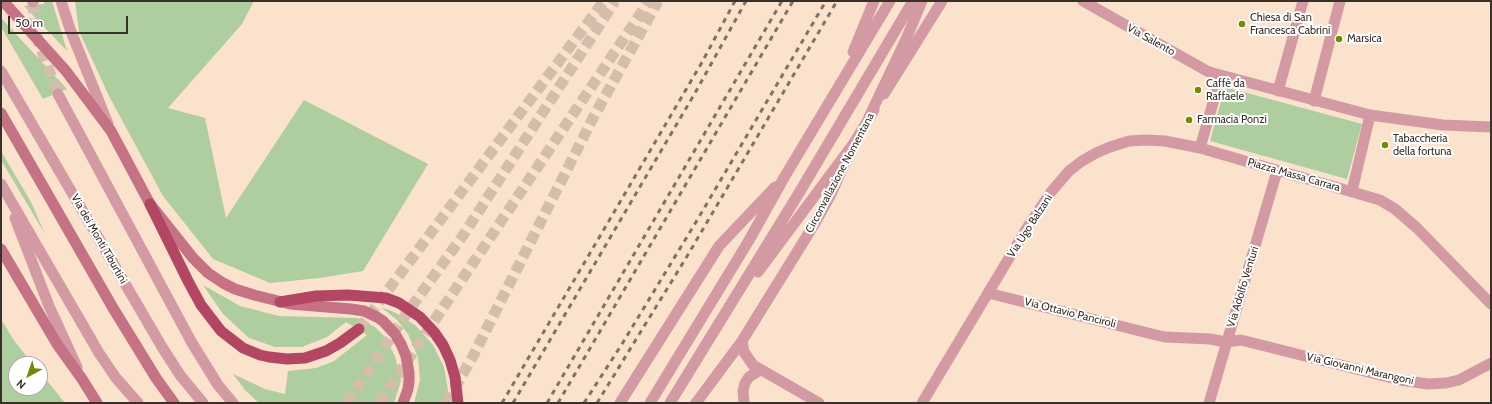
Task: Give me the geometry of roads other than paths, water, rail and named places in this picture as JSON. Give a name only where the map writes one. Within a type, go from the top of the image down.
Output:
[{"type":"highway","points":[[150,204],[201,305],[221,330],[243,348],[255,354],[269,357],[288,359],[304,358],[326,351],[359,329]]},
{"type":"highway","points":[[280,302],[316,296],[348,295],[386,298],[399,303],[420,317],[434,332],[443,345],[450,360],[455,377],[458,403]]},
{"type":"main road","points":[[3,1],[66,71],[111,130],[150,204],[193,258],[216,279],[235,289],[267,300],[300,305],[364,311],[376,316],[398,339],[406,356],[409,381],[408,389],[402,403]]},
{"type":"main road","name":"Via dei Monti Tiburtini","points":[[1,113],[117,315],[156,378],[174,403]]},
{"type":"main road","points":[[1,249],[57,344],[97,403]]},
{"type":"street","points":[[61,1],[70,29],[111,130]]},
{"type":"street","points":[[843,79],[874,1]]},
{"type":"street","points":[[650,403],[748,242],[785,176],[890,1]]},
{"type":"street","name":"Circonvallazione Nomentana","points":[[670,403],[807,181],[913,1]]},
{"type":"street","points":[[869,117],[907,37],[922,1]]},
{"type":"street","name":"Circonvallazione Nomentana","points":[[696,403],[742,341],[824,209],[854,144],[869,117],[942,1]]},
{"type":"street","name":"Via Salento","points":[[1083,1],[1207,71],[1221,75]]},
{"type":"street","points":[[1278,91],[1303,1]]},
{"type":"street","points":[[1314,100],[1340,1]]},
{"type":"street","name":"Via dei Monti Tiburtini","points":[[1,71],[162,347],[180,375],[203,403]]},
{"type":"street","points":[[1200,148],[1221,75],[1370,115],[1443,125],[1491,127]]},
{"type":"street","points":[[58,94],[192,343],[218,384],[233,403]]},
{"type":"street","name":"Piazza Massa Carrara","points":[[1200,148],[1352,191],[1370,115]]},
{"type":"street","name":"Via Ugo Balzani","points":[[922,403],[1027,228],[1046,198],[1063,178],[1082,161],[1103,149],[1129,141],[1165,141],[1200,148]]},
{"type":"street","points":[[718,327],[854,144]]},
{"type":"street","name":"Via Adolfo Venturi","points":[[1209,403],[1277,171]]},
{"type":"street","points":[[620,403],[719,246],[785,176]]},
{"type":"street","points":[[3,187],[49,306],[82,379]]},
{"type":"street","points":[[3,187],[99,353],[116,378],[138,403]]},
{"type":"street","points":[[1352,191],[1380,200],[1400,213],[1417,228],[1491,304]]},
{"type":"street","name":"Via Ottavio Panciroli","points":[[988,293],[1165,337],[1210,339],[1226,342]]},
{"type":"street","name":"Via Giovanni Marangoni","points":[[1226,342],[1241,340],[1400,380],[1428,384],[1446,383],[1459,380],[1491,363]]},
{"type":"street","points":[[742,341],[744,352],[753,365],[819,403]]},
{"type":"street","points":[[744,403],[743,391],[745,383],[749,377],[760,370]]},
{"type":"tunnel","points":[[359,329],[604,1]]},
{"type":"tunnel","points":[[347,403],[407,313],[464,234],[615,1]]},
{"type":"tunnel","points":[[379,403],[649,1]]},
{"type":"tunnel","points":[[446,403],[473,356],[593,118],[658,1]]},
{"type":"tunnel","points":[[33,2],[34,21],[39,43],[58,94]]},
{"type":"railway","points":[[502,403],[701,64],[735,1]]},
{"type":"railway","points":[[513,403],[695,93],[746,1]]},
{"type":"railway","points":[[547,403],[782,1]]},
{"type":"railway","points":[[558,403],[793,1]]},
{"type":"railway","points":[[584,403],[622,344],[696,222],[826,1]]},
{"type":"railway","points":[[597,403],[686,258],[837,1]]},
{"type":"place","name":"Chiesa di San Francesca Cabrini","points":[[1242,24]]},
{"type":"place","name":"Marsica","points":[[1339,39]]},
{"type":"place","name":"Caffè da Raffaele","points":[[1198,90]]},
{"type":"place","name":"Farmacia Ponzi","points":[[1189,120]]},
{"type":"place","name":"Tabaccheria della fortuna","points":[[1385,145]]}]
